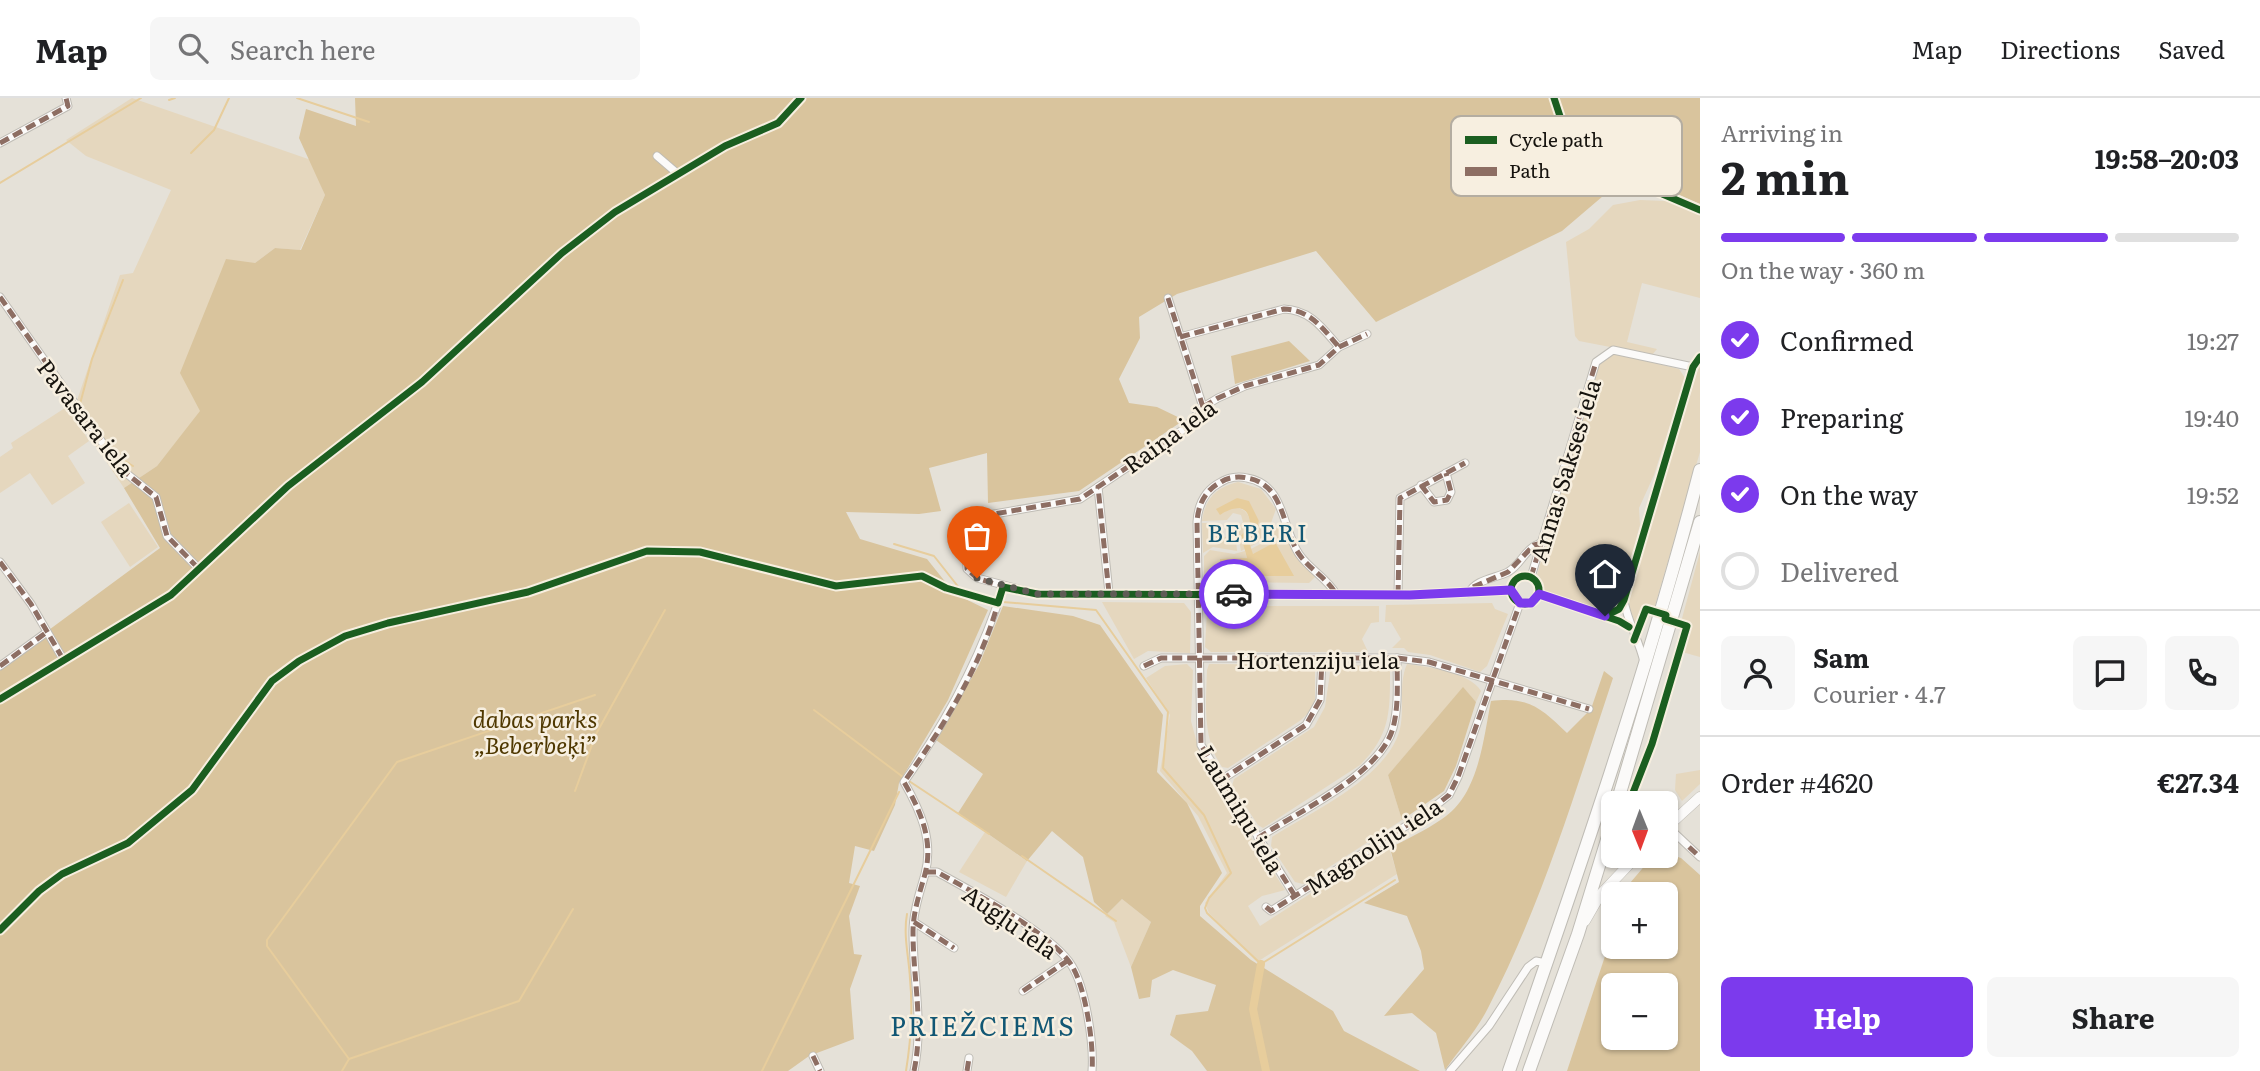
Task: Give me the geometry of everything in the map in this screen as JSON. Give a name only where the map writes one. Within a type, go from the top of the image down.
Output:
[{"type":"highway","points":[[1509,1071],[1581,867],[1700,470]]},
{"type":"highway","points":[[1621,791],[1700,522]]},
{"type":"highway","points":[[1530,1071],[1601,864]]},
{"type":"main road","points":[[1678,817],[1700,797]]},
{"type":"main road","points":[[1578,934],[1600,895],[1626,868]]},
{"type":"street","points":[[0,143],[68,106],[66,98]]},
{"type":"street","points":[[0,699],[171,595],[288,486],[422,382],[562,253],[615,212],[724,146],[778,123],[801,98]]},
{"type":"street","points":[[657,156],[678,174]]},
{"type":"street","name":"Pavasara iela","points":[[0,297],[121,469],[156,497],[167,536],[198,568]]},
{"type":"street","points":[[1168,298],[1203,407]]},
{"type":"street","points":[[1180,337],[1293,309],[1313,318],[1339,348]]},
{"type":"street","name":"Raiņa iela","points":[[1109,593],[1098,487],[1184,429],[1203,407],[1245,386],[1319,365],[1339,348],[1367,334]]},
{"type":"street","name":"Annas Sakses iela","points":[[1531,577],[1596,362],[1613,350],[1693,368]]},
{"type":"street","points":[[1605,616],[1619,609],[1624,600],[1693,368],[1700,357]]},
{"type":"street","points":[[1398,595],[1400,498],[1465,463]]},
{"type":"street","points":[[1421,485],[1434,502],[1447,500],[1451,494],[1446,473]]},
{"type":"street","name":"Laumiņu iela","points":[[1295,896],[1221,780],[1201,745],[1198,732],[1198,510],[1215,486],[1239,477],[1257,480],[1276,496],[1299,554],[1336,594]]},
{"type":"street","points":[[1098,487],[1080,499],[976,517],[966,536],[967,569],[977,578],[1037,594],[1398,595],[1511,590]]},
{"type":"street","points":[[1469,593],[1475,586],[1508,572],[1534,545],[1542,543]]},
{"type":"street","points":[[0,562],[62,659]]},
{"type":"street","points":[[1531,577],[1538,584],[1539,594],[1531,603],[1520,603],[1511,590],[1515,580],[1531,577]]},
{"type":"street","points":[[914,1071],[920,1024],[914,922],[926,872],[926,828],[904,782],[955,704],[988,632],[1003,587]]},
{"type":"street","name":"Annas Sakses iela","points":[[1539,594],[1629,627]]},
{"type":"street","points":[[1624,600],[1629,627],[1638,641],[1644,662]]},
{"type":"street","name":"Magnoliju iela","points":[[1266,907],[1271,911],[1425,814],[1449,795],[1458,777],[1490,680],[1520,603]]},
{"type":"street","points":[[0,666],[47,632]]},
{"type":"street","name":"Hortenziju iela","points":[[1144,666],[1161,658],[1397,658],[1429,662],[1588,709]]},
{"type":"street","points":[[1258,838],[1361,772],[1379,754],[1393,730],[1397,702],[1397,658]]},
{"type":"street","points":[[1221,780],[1306,725],[1320,700],[1322,660]]},
{"type":"street","points":[[1678,837],[1700,858]]},
{"type":"street","name":"Augļu iela","points":[[926,872],[937,872],[983,898],[1045,939],[1067,961],[1079,983],[1091,1038],[1093,1071]]},
{"type":"street","points":[[914,922],[954,948]]},
{"type":"street","points":[[1023,991],[1067,961]]},
{"type":"street","points":[[1450,1071],[1489,1026],[1528,967],[1536,961],[1546,963]]},
{"type":"street","points":[[813,1056],[820,1071]]},
{"type":"street","points":[[967,1071],[969,1058]]},
{"type":"shaded area","points":[[132,98],[311,160],[325,195],[300,250],[275,248],[255,263],[201,411],[157,466],[124,488],[73,412],[120,275],[133,273],[171,190],[86,156],[66,140]]},
{"type":"shaded area","points":[[1640,200],[1666,201],[1700,213],[1700,298],[1642,283],[1627,342],[1657,349],[1652,355],[1579,341],[1575,336],[1566,242],[1589,229],[1613,205]]},
{"type":"shaded area","points":[[1617,354],[1679,369],[1685,378],[1654,475],[1639,508],[1640,525],[1618,605],[1606,612],[1545,592],[1537,575],[1597,367],[1607,357]]},
{"type":"shaded area","points":[[1700,363],[1700,452],[1654,609],[1643,607],[1636,630],[1629,613],[1630,591]]},
{"type":"shaded area","points":[[68,406],[89,441],[68,456],[85,483],[52,505],[30,473],[0,493],[0,457],[13,448],[11,443]]},
{"type":"shaded area","points":[[1238,482],[1261,489],[1276,509],[1266,537],[1250,547],[1248,539],[1259,521],[1237,498],[1220,515],[1233,507],[1247,514],[1250,524],[1242,536],[1245,549],[1241,551],[1237,529],[1243,522],[1241,515],[1233,513],[1227,520],[1202,521],[1206,506],[1213,495]]},
{"type":"shaded area","points":[[1237,498],[1249,501],[1259,521],[1255,532],[1248,539],[1253,554],[1275,542],[1294,576],[1227,576],[1220,573],[1220,559],[1247,558],[1241,536],[1250,524],[1247,512],[1235,508],[1220,515],[1216,509]]},
{"type":"shaded area","points":[[129,503],[158,547],[130,567],[101,522]]},
{"type":"shaded area","points":[[1281,522],[1293,553],[1315,577],[1309,583],[1211,582],[1204,574],[1204,556],[1210,550],[1234,554],[1245,551],[1247,558],[1227,576],[1253,555],[1251,549],[1266,541]]},
{"type":"shaded area","points":[[1202,523],[1218,523],[1223,536],[1236,540],[1237,551],[1213,547],[1203,553]]},
{"type":"shaded area","points":[[1700,552],[1700,657],[1682,652],[1689,625],[1681,622]]},
{"type":"shaded area","points":[[1102,602],[1184,603],[1191,612],[1190,653],[1148,651],[1134,659]]},
{"type":"shaded area","points":[[1492,603],[1495,609],[1508,614],[1487,666],[1480,672],[1430,655],[1408,652],[1404,648],[1392,648],[1401,639],[1391,622],[1385,622],[1386,605]]},
{"type":"shaded area","points":[[1212,606],[1379,606],[1379,622],[1371,623],[1362,639],[1368,652],[1211,652],[1205,647],[1207,612]]},
{"type":"shaded area","points":[[1187,664],[1193,670],[1191,721],[1202,762],[1285,890],[1262,896],[1248,906],[1260,926],[1388,844],[1397,874],[1257,962],[1209,913],[1205,903],[1227,873],[1198,816],[1160,771],[1170,715],[1146,678],[1165,666]]},
{"type":"shaded area","points":[[1209,664],[1311,665],[1315,669],[1315,700],[1301,720],[1228,768],[1222,767],[1208,733],[1206,695]]},
{"type":"shaded area","points":[[1407,664],[1458,675],[1468,679],[1481,691],[1476,702],[1463,688],[1388,775],[1402,820],[1303,884],[1295,882],[1271,846],[1272,837],[1342,795],[1375,769],[1388,754],[1400,729]]},
{"type":"shaded area","points":[[1387,665],[1390,670],[1390,684],[1387,721],[1370,754],[1360,765],[1263,828],[1258,825],[1232,786],[1234,779],[1314,727],[1325,707],[1331,666]]},
{"type":"shaded area","points":[[1700,770],[1700,784],[1682,801],[1675,790],[1676,774]]},
{"type":"shaded area","points":[[985,832],[1027,861],[1006,897],[959,872]]},
{"type":"shaded area","points":[[1122,899],[1151,922],[1131,967],[1114,922],[1105,916]]},
{"type":"green space","name":"dabas parks „Beberbeķi”","points":[[355,98],[1700,98],[1700,204],[1682,196],[1682,116],[1451,116],[1451,196],[1603,196],[1562,231],[1376,322],[1316,251],[1177,294],[1139,317],[1140,338],[1119,379],[1129,403],[1157,407],[1184,420],[1079,491],[988,503],[987,453],[929,468],[941,511],[919,514],[846,512],[860,539],[927,559],[955,594],[988,610],[948,700],[899,783],[895,805],[874,851],[855,846],[849,883],[860,886],[849,916],[854,954],[862,955],[850,989],[854,1039],[809,1056],[788,1071],[0,1071],[0,666],[160,548],[124,488],[157,466],[200,411],[180,373],[226,259],[255,263],[275,248],[301,250],[325,195],[299,138],[306,109],[356,126]]},
{"type":"green space","points":[[1289,341],[1310,361],[1235,384],[1231,356]]},
{"type":"green space","points":[[1003,606],[1073,616],[1100,625],[1163,715],[1157,772],[1187,803],[1222,873],[1200,906],[1200,916],[1251,960],[1333,1011],[1344,1031],[1420,1071],[1207,1071],[1192,1051],[1170,1035],[1176,1015],[1208,1011],[1216,985],[1173,970],[1152,980],[1150,997],[1139,999],[1131,967],[1151,922],[1122,899],[1107,914],[1094,902],[1083,857],[1052,831],[1027,861],[958,813],[983,774],[936,740],[979,665]]},
{"type":"green space","points":[[1604,671],[1613,678],[1542,887],[1488,1008],[1445,1070],[1436,1033],[1412,1013],[1384,1016],[1424,969],[1421,951],[1407,916],[1364,903],[1399,882],[1390,848],[1442,819],[1464,796],[1472,781],[1482,749],[1491,701],[1515,701],[1534,706],[1567,733],[1591,709]]},
{"type":"green space","points":[[1463,687],[1476,702],[1456,766],[1444,791],[1402,820],[1388,775]]},
{"type":"green space","points":[[1678,857],[1700,875],[1700,1071],[1567,1071],[1604,959],[1678,959],[1678,882],[1631,882],[1643,868],[1678,868]]},
{"type":"waterway","points":[[0,183],[141,98]]},
{"type":"waterway","points":[[169,100],[175,98]]},
{"type":"waterway","points":[[191,153],[214,130],[229,98]]},
{"type":"waterway","points":[[297,98],[369,122]]},
{"type":"waterway","points":[[80,404],[92,359],[123,280]]},
{"type":"waterway","points":[[104,439],[120,458],[133,466]]},
{"type":"waterway","points":[[894,544],[934,556],[960,589],[995,599]]},
{"type":"waterway","points":[[1003,602],[1096,610],[1168,712],[1163,768],[1204,815],[1231,873],[1209,898],[1205,908],[1207,913],[1261,964],[1395,880]]},
{"type":"waterway","points":[[575,791],[596,734],[665,610]]},
{"type":"waterway","points":[[349,1059],[267,946],[267,940],[397,762],[595,695]]},
{"type":"waterway","points":[[814,710],[903,777]]},
{"type":"waterway","points":[[909,781],[989,834]]},
{"type":"waterway","points":[[762,1071],[899,792]]},
{"type":"waterway","points":[[1022,856],[1116,921]]},
{"type":"waterway","points":[[342,1071],[349,1059],[519,1001],[573,909]]},
{"type":"waterway","points":[[906,1071],[911,1014],[907,914]]},
{"type":"waterway","points":[[1261,964],[1253,1009],[1266,1071]]},
{"type":"marked path","points":[[0,143],[68,106],[66,98]]},
{"type":"marked path","points":[[0,297],[121,469],[156,497],[167,536],[198,568]]},
{"type":"marked path","points":[[1168,298],[1203,407]]},
{"type":"marked path","points":[[1180,337],[1284,309],[1309,317],[1322,327],[1339,347]]},
{"type":"marked path","points":[[1109,593],[1098,487],[1184,429],[1203,407],[1218,398],[1245,386],[1319,365],[1339,347],[1367,334]]},
{"type":"marked path","points":[[1531,577],[1596,362]]},
{"type":"marked path","points":[[1398,595],[1400,498],[1465,463]]},
{"type":"marked path","points":[[1421,485],[1434,502],[1447,500],[1451,492],[1446,473]]},
{"type":"marked path","points":[[1295,896],[1201,745],[1197,522],[1201,504],[1207,494],[1215,485],[1237,477],[1259,482],[1269,489],[1276,498],[1299,554],[1336,594]]},
{"type":"marked path","points":[[1007,588],[977,578],[967,569],[966,536],[977,517],[1080,499],[1098,487]]},
{"type":"marked path","points":[[1473,587],[1508,572],[1534,545],[1542,543]]},
{"type":"marked path","points":[[0,562],[31,604],[63,659]]},
{"type":"marked path","points":[[914,1071],[918,1019],[913,925],[928,849],[920,814],[904,782],[933,739],[972,671],[983,648],[999,599]]},
{"type":"marked path","points":[[1266,907],[1271,911],[1425,814],[1449,795],[1458,777],[1520,603]]},
{"type":"marked path","points":[[0,666],[47,632]]},
{"type":"marked path","points":[[1144,666],[1161,658],[1397,658],[1429,662],[1589,709]]},
{"type":"marked path","points":[[1258,838],[1355,777],[1385,745],[1393,728],[1396,711],[1397,658]]},
{"type":"marked path","points":[[1221,780],[1306,725],[1320,700],[1322,660]]},
{"type":"marked path","points":[[1689,847],[1700,857]]},
{"type":"marked path","points":[[926,872],[937,872],[990,902],[1030,927],[1062,954],[1077,976],[1085,1002],[1092,1071]]},
{"type":"marked path","points":[[914,922],[954,948]]},
{"type":"marked path","points":[[1023,991],[1067,961]]},
{"type":"marked path","points":[[813,1056],[820,1071]]},
{"type":"marked path","points":[[967,1071],[969,1058]]},
{"type":"cycle path","points":[[0,699],[171,595],[288,486],[422,382],[562,253],[615,212],[725,146],[778,123],[801,98]]},
{"type":"cycle path","points":[[1554,98],[1560,116]]},
{"type":"cycle path","points":[[1667,196],[1700,210]]},
{"type":"cycle path","points":[[1605,616],[1619,609],[1624,600],[1693,367],[1700,357]]},
{"type":"cycle path","points":[[0,930],[39,891],[62,874],[128,843],[192,790],[272,681],[299,661],[345,636],[388,623],[528,592],[647,551],[700,552],[836,586],[922,576],[946,588],[998,603],[1003,587],[1037,594],[1410,595],[1511,590]]},
{"type":"cycle path","points":[[1525,576],[1535,580],[1539,590],[1535,600],[1525,604],[1515,600],[1511,590],[1515,580],[1525,576]]},
{"type":"cycle path","points":[[1539,594],[1619,621],[1629,627]]},
{"type":"cycle path","points":[[1634,640],[1646,609],[1666,615],[1665,619],[1687,626],[1652,744],[1634,791]]},
{"type":"way so far","points":[[977,578],[1037,594],[1234,594]]},
{"type":"district","name":"BEBERI","points":[[1258,531]]},
{"type":"district","name":"PRIEŽCIEMS","points":[[983,1024]]},
{"type":"route","points":[[1234,594],[1410,595],[1511,590],[1512,596],[1520,603],[1531,603],[1539,594],[1605,616]]}]
